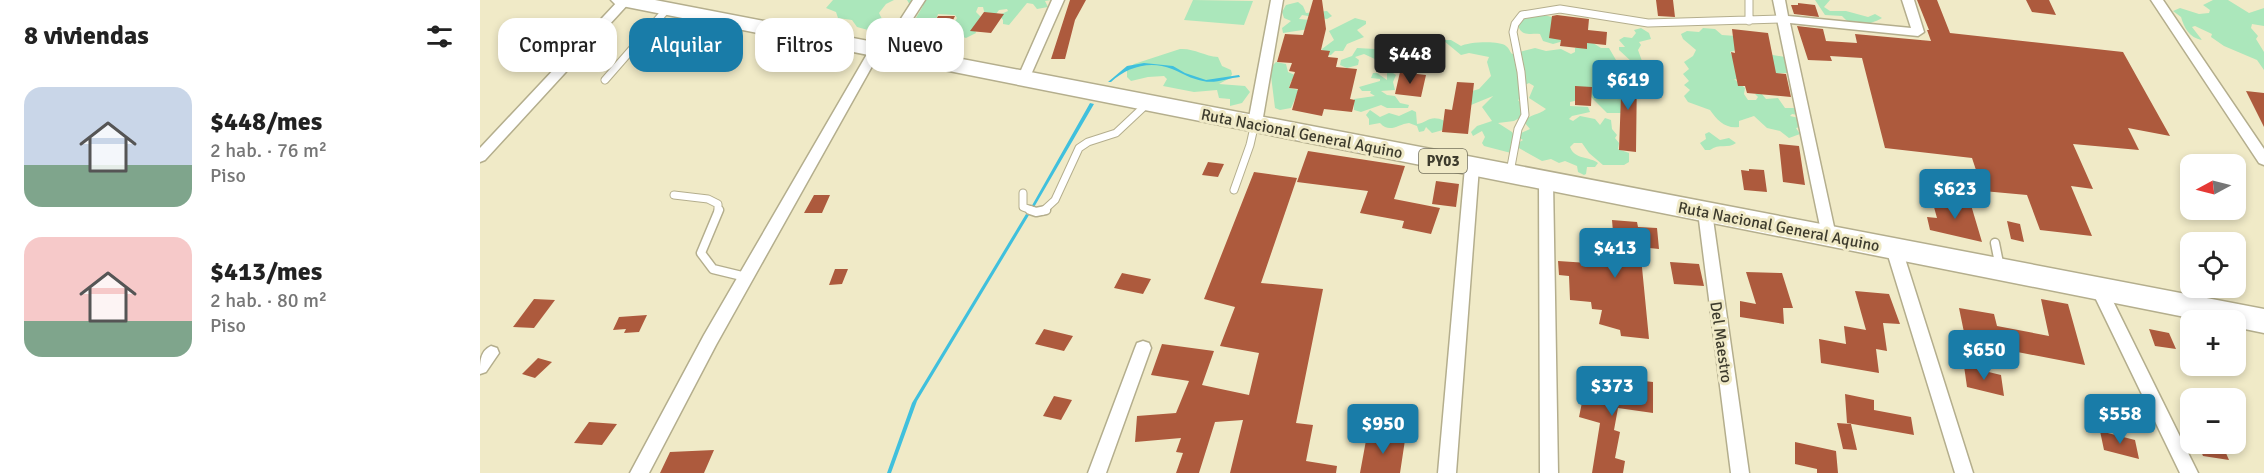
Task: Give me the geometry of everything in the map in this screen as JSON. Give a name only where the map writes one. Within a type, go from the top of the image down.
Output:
[{"type":"highway","name":"Ruta Nacional General Aquino","points":[[640,3],[866,47]]},
{"type":"highway","name":"Ruta Nacional General Aquino","points":[[964,66],[2264,321]]},
{"type":"street","points":[[905,18],[919,0]]},
{"type":"street","points":[[1024,77],[1058,0]]},
{"type":"street","points":[[1255,123],[1277,0]]},
{"type":"street","points":[[1779,0],[1829,236]]},
{"type":"street","points":[[1783,19],[1918,32],[1908,0]]},
{"type":"street","points":[[2157,0],[2264,160]]},
{"type":"street","points":[[480,157],[640,3]]},
{"type":"street","points":[[639,473],[746,277],[868,72]]},
{"type":"street","points":[[1447,473],[1472,166]]},
{"type":"street","points":[[1546,181],[1549,473]]},
{"type":"street","name":"Del Maestro","points":[[1705,212],[1740,473]]},
{"type":"street","points":[[1894,249],[1964,473]]},
{"type":"street","points":[[2099,290],[2189,473]]},
{"type":"street","points":[[1097,473],[1143,348]]},
{"type":"street","points":[[480,367],[491,353]]},
{"type":"lane","points":[[1749,0],[1749,21]]},
{"type":"lane","points":[[604,80],[640,3]]},
{"type":"lane","points":[[1510,174],[1518,129],[1525,115],[1521,72],[1513,32],[1515,24],[1522,15],[1560,9],[1648,22],[1783,19]]},
{"type":"lane","points":[[1023,193],[1023,207],[1036,212],[1045,211],[1055,200],[1079,148],[1088,142],[1116,134],[1149,102]]},
{"type":"lane","points":[[1234,190],[1250,145],[1255,123]]},
{"type":"lane","points":[[674,195],[708,200],[718,204],[717,218],[701,253],[709,268],[716,272],[746,277]]},
{"type":"lane","points":[[1995,243],[2000,270]]},
{"type":"green space","points":[[833,0],[894,0],[886,4],[879,13],[882,18],[866,18],[866,29],[857,27],[854,18],[838,18],[836,12],[826,8]]},
{"type":"green space","points":[[907,0],[1051,0],[1045,1],[1048,7],[1037,9],[1033,4],[1027,3],[1009,25],[1003,24],[999,15],[1008,11],[1007,9],[999,10],[996,14],[985,15],[983,7],[978,7],[976,12],[982,18],[975,30],[976,33],[966,38],[964,37],[964,18],[938,14],[937,18],[916,18],[923,6],[910,5]]},
{"type":"green space","points":[[1193,0],[1253,1],[1244,25],[1184,20]]},
{"type":"green space","points":[[1815,0],[1830,0],[1824,7],[1830,11],[1846,11],[1868,17],[1875,14],[1882,18],[1867,24],[1847,21],[1842,16],[1825,15]]},
{"type":"green space","points":[[2213,0],[2228,0],[2249,13],[2264,8],[2264,26],[2252,24],[2251,28],[2258,36],[2256,39],[2264,52],[2264,70],[2257,60],[2224,46],[2211,37],[2212,34],[2195,26],[2192,27],[2202,40],[2197,39],[2190,34],[2181,17],[2173,11],[2180,8],[2199,14],[2209,13],[2210,10],[2203,5]]},
{"type":"green space","points":[[1298,2],[1306,13],[1327,11],[1332,16],[1327,19],[1302,15],[1299,19],[1310,20],[1309,29],[1283,33],[1282,28],[1291,21],[1284,18],[1282,12],[1286,5]]},
{"type":"green space","points":[[1540,14],[1552,17],[1562,41],[1553,44],[1543,41],[1540,34],[1527,34],[1519,29],[1518,25],[1522,20]]},
{"type":"green space","points":[[1355,18],[1366,21],[1366,24],[1357,30],[1364,37],[1347,44],[1343,51],[1325,55],[1322,49],[1334,40],[1329,31]]},
{"type":"green space","points":[[1641,28],[1649,33],[1651,39],[1639,42],[1641,45],[1638,50],[1642,61],[1633,63],[1619,50],[1619,47],[1625,47],[1619,40],[1624,37],[1632,38],[1636,33],[1634,30]]},
{"type":"green space","points":[[1703,28],[1715,29],[1722,35],[1736,36],[1740,49],[1730,52],[1732,56],[1767,54],[1785,57],[1790,73],[1734,79],[1745,88],[1744,94],[1748,100],[1756,100],[1758,97],[1755,94],[1761,93],[1766,99],[1778,98],[1785,108],[1798,108],[1798,115],[1790,116],[1799,118],[1800,127],[1796,128],[1800,134],[1789,138],[1780,131],[1767,128],[1754,116],[1739,121],[1739,127],[1730,127],[1710,110],[1688,102],[1684,96],[1690,90],[1684,85],[1689,81],[1683,74],[1689,69],[1684,62],[1693,56],[1696,50],[1683,39],[1681,34],[1687,31],[1699,32]]},
{"type":"green space","points":[[1451,40],[1461,46],[1491,42],[1503,44],[1512,54],[1535,48],[1546,51],[1561,49],[1571,54],[1575,52],[1575,48],[1590,41],[1601,48],[1609,48],[1616,60],[1629,66],[1623,74],[1608,84],[1621,98],[1621,113],[1607,113],[1591,97],[1570,102],[1570,106],[1588,107],[1590,112],[1572,116],[1569,119],[1573,121],[1580,116],[1595,119],[1600,125],[1605,118],[1611,120],[1612,129],[1617,135],[1615,138],[1619,143],[1618,149],[1629,153],[1629,162],[1624,165],[1603,165],[1589,153],[1582,143],[1574,143],[1570,147],[1575,154],[1598,163],[1595,167],[1587,167],[1584,175],[1578,172],[1577,166],[1551,159],[1542,161],[1517,147],[1511,153],[1484,146],[1482,143],[1485,137],[1482,131],[1473,136],[1471,132],[1477,126],[1492,121],[1482,107],[1493,96],[1471,105],[1469,92],[1479,89],[1491,76],[1487,62],[1489,57],[1469,53],[1461,55],[1444,41]],"holes":[[[1529,83],[1534,86],[1529,98],[1546,109],[1526,119],[1524,122],[1530,129],[1519,134],[1518,137],[1523,140],[1518,143],[1512,132],[1498,123],[1514,121],[1523,116],[1523,106],[1518,100],[1527,94],[1525,85]]]},
{"type":"green space","points":[[1388,43],[1391,45],[1391,52],[1401,54],[1401,58],[1393,59],[1385,55],[1377,60],[1364,54],[1355,57],[1359,60],[1358,65],[1347,68],[1340,65],[1341,60],[1352,56],[1357,48],[1375,49]]},
{"type":"green space","points":[[1180,49],[1218,57],[1222,66],[1231,70],[1232,74],[1230,78],[1219,84],[1245,86],[1250,92],[1242,103],[1230,106],[1230,99],[1219,98],[1217,90],[1194,92],[1163,86],[1167,79],[1164,76],[1131,81],[1127,77],[1127,70],[1134,64]]},
{"type":"green space","points":[[1276,62],[1286,64],[1288,72],[1295,75],[1295,81],[1291,81],[1289,88],[1299,90],[1291,108],[1280,110],[1275,108],[1270,68]]},
{"type":"green space","points":[[1390,71],[1396,75],[1393,82],[1395,90],[1381,91],[1395,96],[1400,103],[1409,105],[1408,108],[1387,108],[1381,105],[1361,112],[1354,110],[1354,99],[1375,96],[1370,93],[1371,91],[1362,91],[1359,87],[1380,81],[1380,79],[1371,78],[1373,73],[1387,80],[1387,72]]},
{"type":"green space","points":[[1370,110],[1380,117],[1389,113],[1399,116],[1412,110],[1416,112],[1417,124],[1440,119],[1445,121],[1443,130],[1432,133],[1426,127],[1424,131],[1419,132],[1417,126],[1409,123],[1391,128],[1380,123],[1369,125],[1366,115]]},
{"type":"green space","points":[[1709,132],[1720,140],[1729,138],[1736,143],[1705,150],[1700,143],[1706,139],[1705,134]]},
{"type":"water","points":[[1144,63],[1173,66],[1206,80],[1239,75],[1240,77],[1208,82],[1194,79],[1164,66],[1147,65],[1124,72],[1108,82],[1127,66]]},
{"type":"water","points":[[1090,103],[1094,104],[1033,209],[1030,209]]},
{"type":"water","points":[[1026,214],[1029,215],[917,401],[891,473],[887,473],[912,403]]},
{"type":"building","points":[[1070,0],[1086,0],[1075,20],[1065,59],[1051,59]]},
{"type":"building","points":[[1313,0],[1322,0],[1326,29],[1321,50],[1330,51],[1328,57],[1338,58],[1336,67],[1357,69],[1350,99],[1355,100],[1352,112],[1324,109],[1322,116],[1292,110],[1298,89],[1289,88],[1295,72],[1289,71],[1292,63],[1277,62],[1285,34],[1303,35]]},
{"type":"building","points":[[1656,0],[1673,0],[1675,17],[1658,16]]},
{"type":"building","points":[[1917,0],[1937,0],[1950,33],[2123,52],[2170,136],[2128,128],[2139,150],[2073,144],[2093,189],[2071,186],[2092,236],[2040,230],[2027,195],[1983,191],[1972,158],[1885,148],[1862,58],[1830,56],[1832,61],[1808,60],[1797,26],[1823,29],[1826,41],[1857,43],[1855,34],[1931,41]]},
{"type":"building","points":[[2026,0],[2049,0],[2056,15],[2032,12]]},
{"type":"building","points":[[1798,3],[1815,5],[1819,17],[1794,14],[1791,5],[1798,5]]},
{"type":"building","points":[[984,12],[1004,14],[991,33],[970,31]]},
{"type":"building","points":[[938,16],[955,16],[954,18],[937,18]]},
{"type":"building","points":[[1552,16],[1589,19],[1588,30],[1607,32],[1606,45],[1587,43],[1587,49],[1560,46],[1561,40],[1549,38]]},
{"type":"building","points":[[1732,29],[1768,33],[1776,73],[1786,74],[1791,97],[1747,93],[1745,86],[1738,86],[1731,52],[1735,53]]},
{"type":"building","points":[[1622,68],[1637,70],[1636,152],[1619,150]]},
{"type":"building","points":[[1400,72],[1426,75],[1421,97],[1395,94]]},
{"type":"building","points":[[1457,82],[1474,83],[1468,134],[1442,132],[1445,109],[1452,110]]},
{"type":"building","points":[[1575,86],[1592,87],[1591,106],[1575,105]]},
{"type":"building","points":[[2246,91],[2264,93],[2264,127]]},
{"type":"building","points":[[1779,144],[1799,146],[1805,185],[1783,182]]},
{"type":"building","points":[[1308,151],[1405,166],[1394,199],[1440,208],[1431,234],[1402,228],[1404,221],[1360,213],[1368,191],[1297,182]]},
{"type":"building","points":[[1208,162],[1224,164],[1218,177],[1202,175]]},
{"type":"building","points":[[1749,169],[1764,170],[1767,192],[1744,190],[1741,170],[1749,171]]},
{"type":"building","points":[[1254,172],[1297,178],[1261,283],[1323,289],[1296,423],[1313,425],[1306,461],[1337,466],[1336,473],[1230,473],[1243,420],[1215,422],[1199,473],[1176,473],[1183,453],[1176,452],[1181,438],[1135,442],[1137,416],[1176,413],[1189,381],[1151,375],[1162,344],[1214,351],[1202,385],[1249,395],[1259,353],[1220,346],[1235,307],[1204,299]]},
{"type":"building","points":[[1436,181],[1459,184],[1456,207],[1432,204]]},
{"type":"building","points":[[814,195],[830,195],[822,213],[804,213]]},
{"type":"building","points":[[1932,200],[1971,205],[1982,242],[1930,230],[1927,217],[1937,218]]},
{"type":"building","points":[[1612,220],[1637,222],[1638,227],[1657,228],[1659,249],[1640,247],[1649,339],[1621,336],[1620,330],[1599,324],[1602,310],[1592,309],[1591,302],[1570,300],[1569,276],[1559,275],[1558,261],[1588,263],[1586,242],[1614,244]]},
{"type":"building","points":[[2007,221],[2020,224],[2024,242],[2011,239]]},
{"type":"building","points":[[1670,262],[1699,264],[1704,286],[1674,284]]},
{"type":"building","points":[[835,269],[848,269],[842,284],[829,285]]},
{"type":"building","points":[[1746,272],[1782,273],[1793,308],[1783,308],[1784,324],[1740,317],[1740,301],[1756,304]]},
{"type":"building","points":[[1122,273],[1151,279],[1143,294],[1114,288]]},
{"type":"building","points":[[1855,291],[1889,294],[1900,324],[1883,323],[1887,351],[1876,349],[1879,373],[1821,363],[1819,339],[1846,344],[1844,326],[1866,330]]},
{"type":"building","points":[[534,299],[555,300],[534,328],[513,327]]},
{"type":"building","points":[[2041,299],[2068,304],[2085,365],[1966,342],[1959,308],[1994,314],[1997,326],[2049,336]]},
{"type":"building","points":[[647,315],[639,332],[624,333],[626,329],[613,330],[619,317]]},
{"type":"building","points":[[1044,329],[1073,336],[1064,351],[1035,344]]},
{"type":"building","points":[[2149,329],[2169,333],[2176,349],[2155,346]]},
{"type":"building","points":[[538,358],[552,362],[535,378],[522,374]]},
{"type":"building","points":[[1964,366],[2001,375],[2004,396],[1967,387]]},
{"type":"building","points":[[1587,378],[1635,391],[1635,380],[1653,382],[1653,413],[1618,408],[1614,430],[1620,432],[1615,458],[1625,461],[1623,473],[1592,473],[1600,423],[1579,417]]},
{"type":"building","points":[[1845,394],[1874,400],[1874,410],[1911,417],[1914,435],[1847,423]]},
{"type":"building","points":[[1054,396],[1072,400],[1061,420],[1043,416]]},
{"type":"building","points":[[589,422],[617,424],[602,445],[574,443]]},
{"type":"building","points":[[1837,423],[1851,424],[1857,450],[1843,449]]},
{"type":"building","points":[[2100,431],[2135,440],[2139,459],[2104,450]]},
{"type":"building","points":[[1367,435],[1405,440],[1400,473],[1360,473]]},
{"type":"building","points":[[1795,442],[1836,451],[1838,473],[1817,473],[1817,469],[1795,464]]},
{"type":"building","points":[[714,450],[704,473],[660,473],[670,452]]},
{"type":"building","points":[[2202,454],[2226,454],[2229,460]]}]
